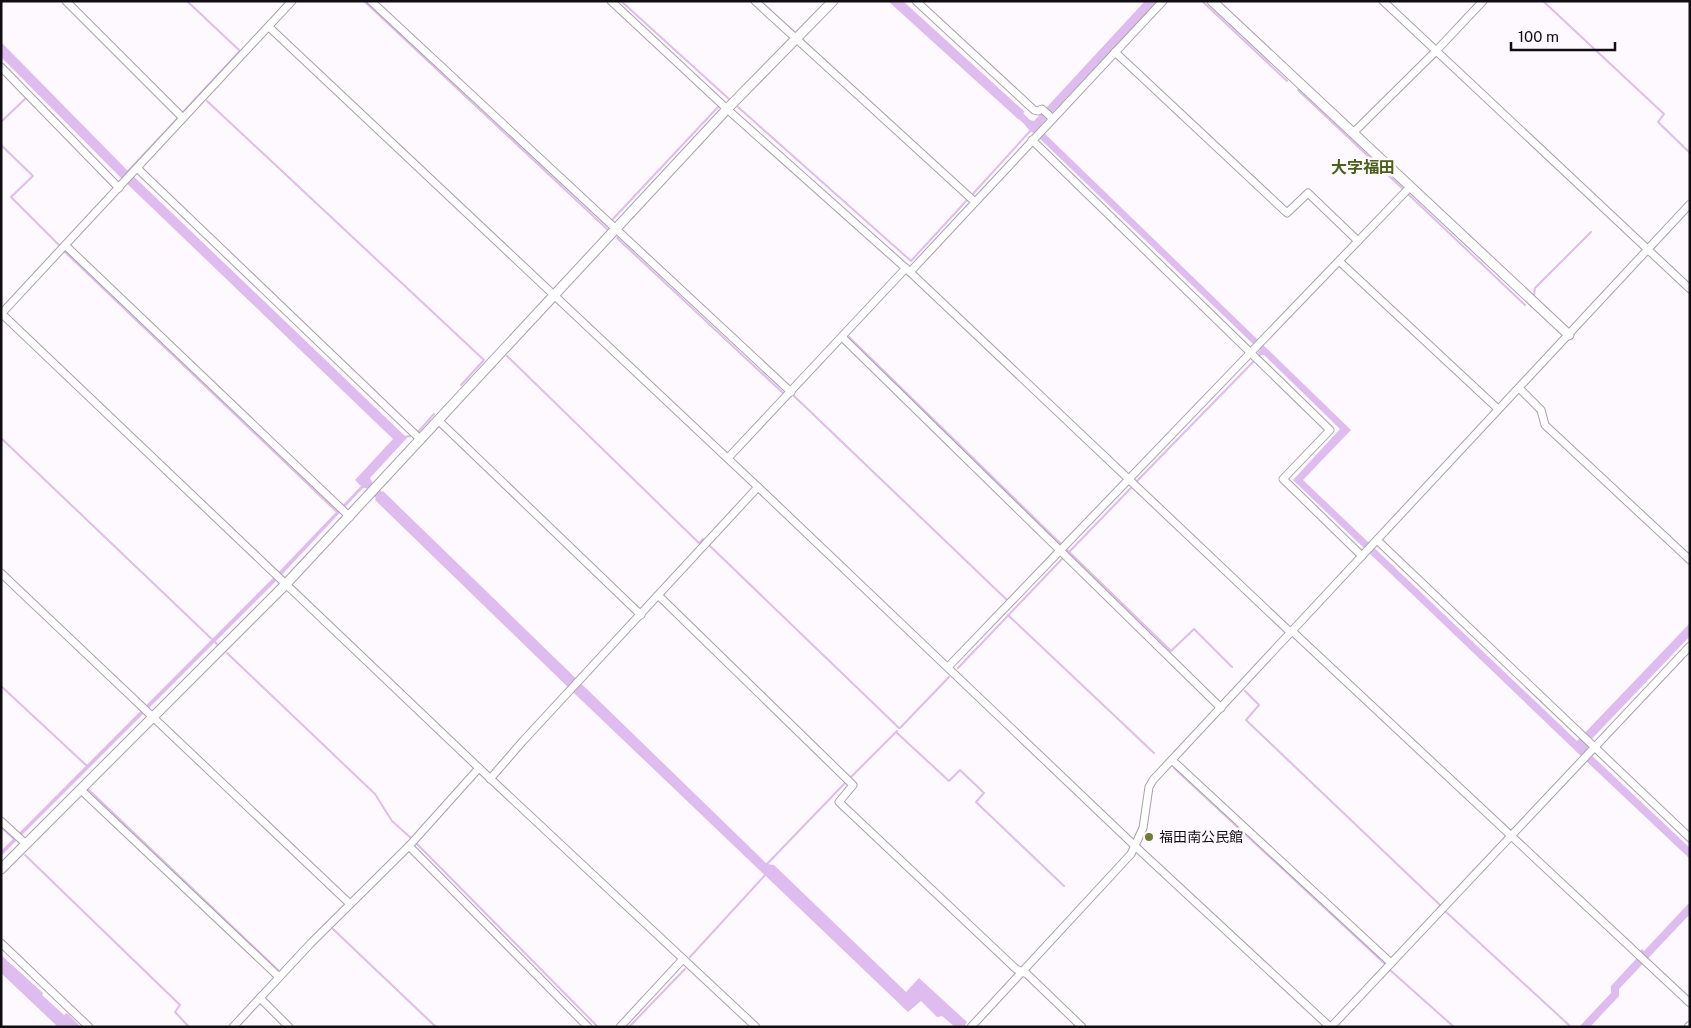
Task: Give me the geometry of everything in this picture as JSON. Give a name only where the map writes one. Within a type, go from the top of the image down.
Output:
[{"type":"street","points":[[66,1],[183,118]]},
{"type":"street","points":[[292,1],[1,314],[490,779],[756,1027]]},
{"type":"street","points":[[371,1],[791,392]]},
{"type":"street","points":[[610,1],[727,110],[908,270],[1288,630],[1292,631],[1690,1003]]},
{"type":"street","points":[[755,1],[972,199]]},
{"type":"street","points":[[1,869],[21,839],[81,790],[148,712],[344,512],[374,490],[727,110],[833,1]]},
{"type":"street","points":[[916,1],[1034,110],[1042,109],[1052,118]]},
{"type":"street","points":[[728,458],[908,270],[972,199],[1033,139],[1163,1]]},
{"type":"street","points":[[1212,1],[1353,133],[1407,190],[1569,335]]},
{"type":"street","points":[[1383,1],[1690,289]]},
{"type":"street","points":[[1353,133],[1436,51],[1483,1]]},
{"type":"street","points":[[269,27],[728,458],[1136,847],[1331,1027],[1590,749],[1690,646]]},
{"type":"street","points":[[1115,52],[1287,213],[1308,193],[1358,241]]},
{"type":"street","points":[[1,67],[121,185]]},
{"type":"street","points":[[1033,139],[1330,430],[1283,479],[1364,554]]},
{"type":"street","points":[[135,170],[421,440]]},
{"type":"street","points":[[948,667],[1129,479],[1254,354],[1262,340],[1407,190]]},
{"type":"street","points":[[971,1027],[1119,868],[1136,847],[1143,828],[1149,787],[1172,760],[1690,204]]},
{"type":"street","points":[[65,245],[344,512]]},
{"type":"street","points":[[1339,261],[1498,409]]},
{"type":"street","points":[[842,337],[1221,708]]},
{"type":"street","points":[[1519,388],[1541,410],[1545,425],[1690,560]]},
{"type":"street","points":[[439,421],[641,616]]},
{"type":"street","points":[[490,779],[758,487]]},
{"type":"street","points":[[1375,543],[1581,734],[1590,749],[1690,838]]},
{"type":"street","points":[[1,573],[350,904]]},
{"type":"street","points":[[659,596],[853,785],[839,802],[1082,1027]]},
{"type":"street","points":[[1172,760],[1391,963]]},
{"type":"street","points":[[233,1027],[279,977],[412,842],[479,768]]},
{"type":"street","points":[[81,790],[279,977]]},
{"type":"street","points":[[1,821],[21,839]]},
{"type":"street","points":[[412,842],[588,1027]]},
{"type":"street","points":[[1,943],[89,1027]]},
{"type":"street","points":[[620,1027],[683,959]]},
{"type":"street","points":[[260,998],[289,1027]]},
{"type":"shaded area","points":[[888,1],[903,1],[1025,112],[1023,113],[1030,120],[1034,121],[1145,1],[1158,1],[1052,112],[1040,126],[1040,129],[1351,430],[1303,480],[1577,741],[1690,623],[1690,636],[1587,744],[1588,748],[1586,750],[1690,848],[1690,859],[1586,761],[1588,757],[1584,753],[1581,756],[1293,480],[1340,429],[1264,355],[1261,355],[1253,363],[1260,350],[1255,344],[1035,134]]},
{"type":"shaded area","points":[[1,42],[126,169],[407,438],[370,478],[372,482],[767,864],[774,865],[906,992],[919,978],[967,1022],[966,1027],[955,1027],[942,1016],[937,1017],[921,1001],[908,1012],[575,694],[375,500],[376,498],[366,488],[363,488],[275,582],[1,856],[1,851],[272,579],[361,486],[355,480],[393,439],[120,177],[1,57]]},
{"type":"shaded area","points":[[1690,902],[1690,914],[1619,989],[1619,996],[1590,1027],[1579,1027],[1611,993],[1611,986],[1638,959],[1639,952],[1642,949],[1644,951]]},
{"type":"shaded area","points":[[1,955],[64,1015],[67,1013],[81,1027],[58,1027],[1,973]]},
{"type":"waterway","points":[[183,112],[240,51],[187,1]]},
{"type":"waterway","points":[[364,1],[608,230]]},
{"type":"waterway","points":[[621,1],[729,99]]},
{"type":"waterway","points":[[1202,1],[1287,81]]},
{"type":"waterway","points":[[1543,1],[1664,114],[1658,122],[1690,153]]},
{"type":"waterway","points":[[1298,90],[1404,190]]},
{"type":"waterway","points":[[1,122],[26,98]]},
{"type":"waterway","points":[[207,101],[484,360],[461,385]]},
{"type":"waterway","points":[[612,220],[718,107]]},
{"type":"waterway","points":[[738,107],[911,261],[968,199]]},
{"type":"waterway","points":[[128,171],[178,118]]},
{"type":"waterway","points":[[971,196],[1032,129]]},
{"type":"waterway","points":[[1,145],[33,176],[11,197],[59,245]]},
{"type":"waterway","points":[[1407,193],[1525,305]]},
{"type":"waterway","points":[[1534,295],[1535,288],[1591,232]]},
{"type":"waterway","points":[[617,238],[783,393]]},
{"type":"waterway","points":[[65,252],[338,513]]},
{"type":"waterway","points":[[849,337],[1061,544]]},
{"type":"waterway","points":[[507,356],[699,543],[703,539]]},
{"type":"waterway","points":[[1137,481],[1254,361]]},
{"type":"waterway","points":[[793,395],[1007,600]]},
{"type":"waterway","points":[[418,432],[434,414]]},
{"type":"waterway","points":[[403,437],[411,436]]},
{"type":"waterway","points":[[1,438],[217,644]]},
{"type":"waterway","points":[[1069,552],[1131,488]]},
{"type":"waterway","points":[[710,546],[899,728]]},
{"type":"waterway","points":[[1066,549],[1171,651],[1194,629],[1232,667]]},
{"type":"waterway","points":[[958,668],[1062,559]]},
{"type":"waterway","points":[[1008,615],[1154,753]]},
{"type":"waterway","points":[[227,653],[375,794],[392,821],[412,839]]},
{"type":"waterway","points":[[900,728],[949,677]]},
{"type":"waterway","points":[[1,686],[87,766]]},
{"type":"waterway","points":[[1245,691],[1259,705],[1246,720],[1440,905]]},
{"type":"waterway","points":[[851,777],[897,731]]},
{"type":"waterway","points":[[896,732],[949,781],[960,770],[984,793],[976,802],[1064,886]]},
{"type":"waterway","points":[[1174,768],[1385,964]]},
{"type":"waterway","points":[[767,864],[845,783]]},
{"type":"waterway","points":[[89,790],[278,970]]},
{"type":"waterway","points":[[1,827],[14,839]]},
{"type":"waterway","points":[[415,842],[598,1027]]},
{"type":"waterway","points":[[25,855],[180,1005],[175,1012],[189,1027]]},
{"type":"waterway","points":[[690,957],[766,874]]},
{"type":"waterway","points":[[1445,911],[1571,1027]]},
{"type":"waterway","points":[[333,929],[436,1027]]},
{"type":"waterway","points":[[629,1027],[685,969]]},
{"type":"waterway","points":[[1390,970],[1454,1027]]},
{"type":"place","name":"福田南公民館","points":[[1149,837]]},
{"type":"district","name":"大字福田","points":[[1363,167]]}]
